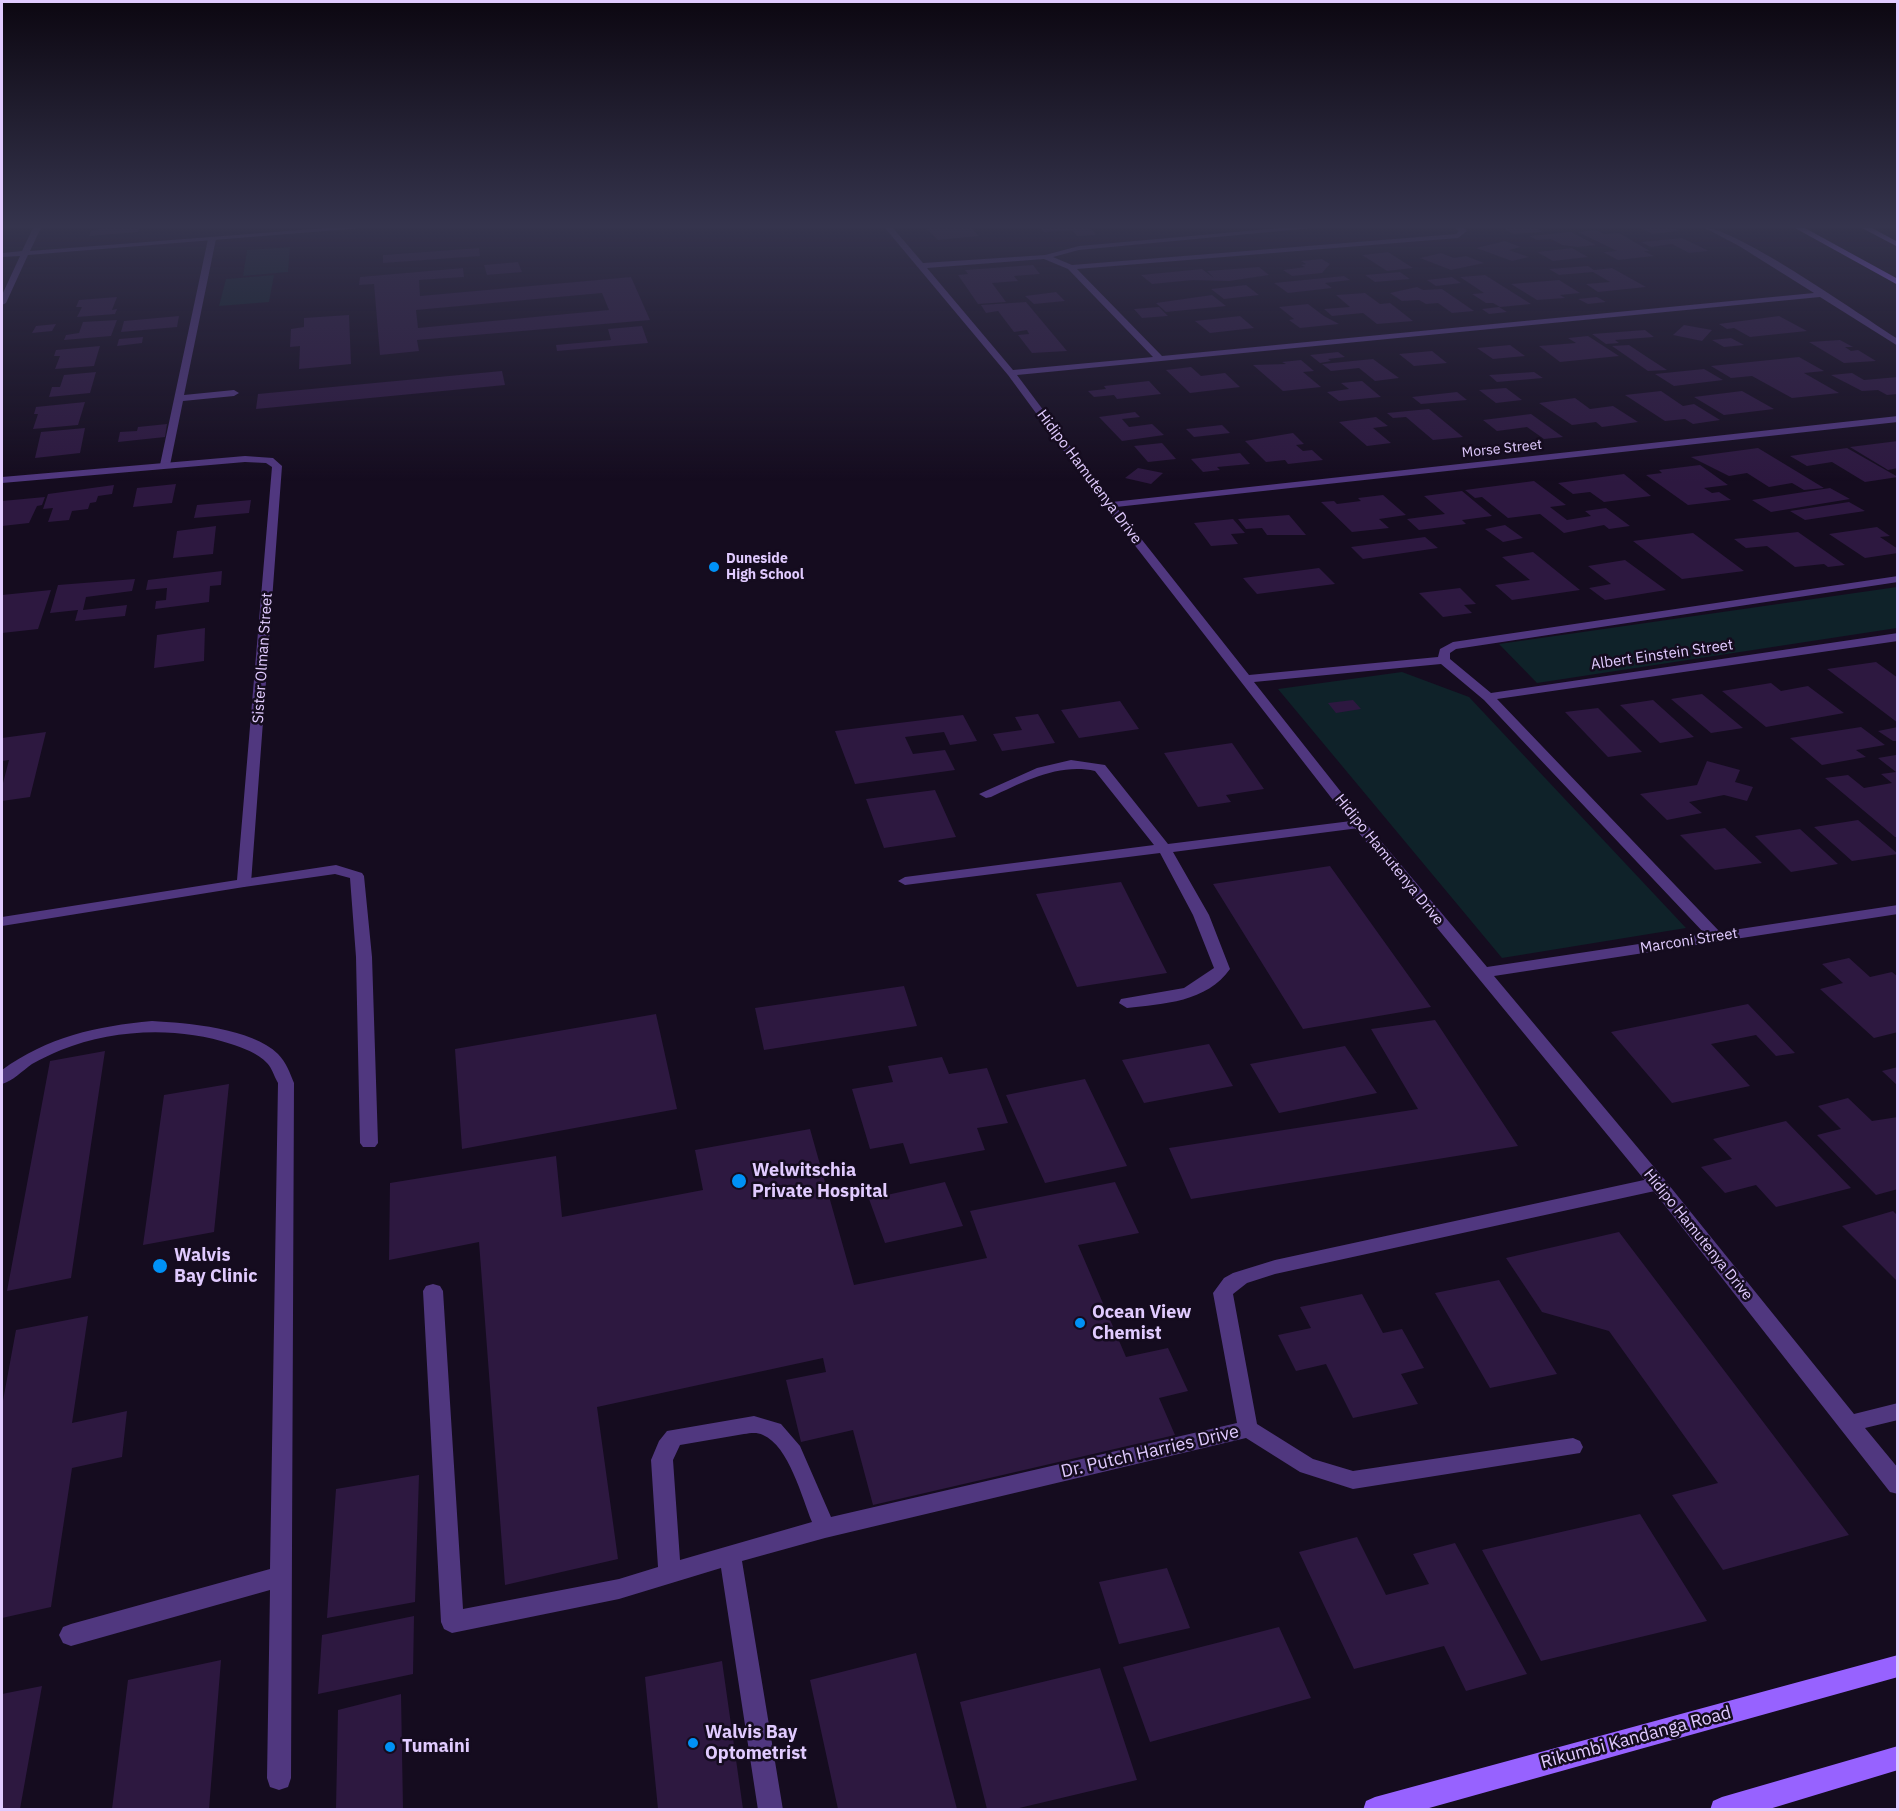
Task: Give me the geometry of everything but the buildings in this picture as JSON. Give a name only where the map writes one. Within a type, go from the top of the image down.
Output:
[{"type":"main road","name":"Rikumbi Kandanga Road","points":[[1376,1809],[1898,1666]]},
{"type":"main road","points":[[1722,1809],[1898,1758]]},
{"type":"street","points":[[165,465],[197,313]]},
{"type":"street","name":"Hidipo Hamutenya Drive","points":[[960,313],[1011,373],[1109,506],[1359,824],[1658,1184],[1898,1485]]},
{"type":"street","points":[[1115,313],[1159,358]]},
{"type":"street","points":[[1011,373],[1636,313]]},
{"type":"street","points":[[1848,313],[1898,343]]},
{"type":"street","points":[[180,398],[234,393]]},
{"type":"street","name":"Morse Street","points":[[1109,506],[1898,419]]},
{"type":"street","name":"Sister Olman Street","points":[[2,480],[245,459],[269,460],[277,466],[244,883]]},
{"type":"street","points":[[1444,660],[1444,652],[1453,646],[1898,579]]},
{"type":"street","name":"Albert Einstein Street","points":[[1488,697],[1898,637]]},
{"type":"street","points":[[1245,679],[1444,660],[1488,697],[1717,938]]},
{"type":"street","points":[[986,794],[1050,767],[1085,762],[1100,768],[1164,848],[1201,915],[1222,969],[1208,984],[1183,995],[1127,1003]]},
{"type":"street","points":[[905,881],[1359,824]]},
{"type":"street","points":[[2,922],[336,868],[357,876],[364,957],[369,1143]]},
{"type":"street","name":"Marconi Street","points":[[1481,973],[1898,909]]},
{"type":"street","points":[[2,1078],[33,1055],[71,1041],[110,1032],[157,1027],[195,1028],[226,1035],[272,1057],[286,1083],[279,1778]]},
{"type":"street","name":"Dr. Putch Harries Drive","points":[[433,1291],[452,1622],[619,1589],[825,1528],[1248,1429],[1223,1293],[1231,1283],[1275,1267],[1658,1184]]},
{"type":"street","points":[[1848,1424],[1898,1412]]},
{"type":"street","points":[[670,1573],[662,1460],[666,1447],[674,1437],[760,1424],[777,1429],[788,1440],[825,1528]]},
{"type":"street","points":[[1248,1429],[1307,1466],[1353,1480],[1573,1447]]},
{"type":"street","points":[[730,1555],[771,1809]]},
{"type":"street","points":[[71,1635],[282,1576]]},
{"type":"shaded area","points":[[1897,587],[1897,628],[1537,683],[1499,644]]},
{"type":"shaded area","points":[[1402,672],[1469,697],[1686,928],[1502,958],[1278,689]]},
{"type":"place","name":"Duneside High School","points":[[714,567]]},
{"type":"place","name":"Welwitschia Private Hospital","points":[[739,1181]]},
{"type":"place","name":"Walvis Bay Clinic","points":[[160,1266]]},
{"type":"place","name":"Ocean View Chemist","points":[[1080,1323]]},
{"type":"place","name":"Walvis Bay Optometrist","points":[[693,1743]]},
{"type":"place","name":"Tumaini","points":[[390,1747]]}]
